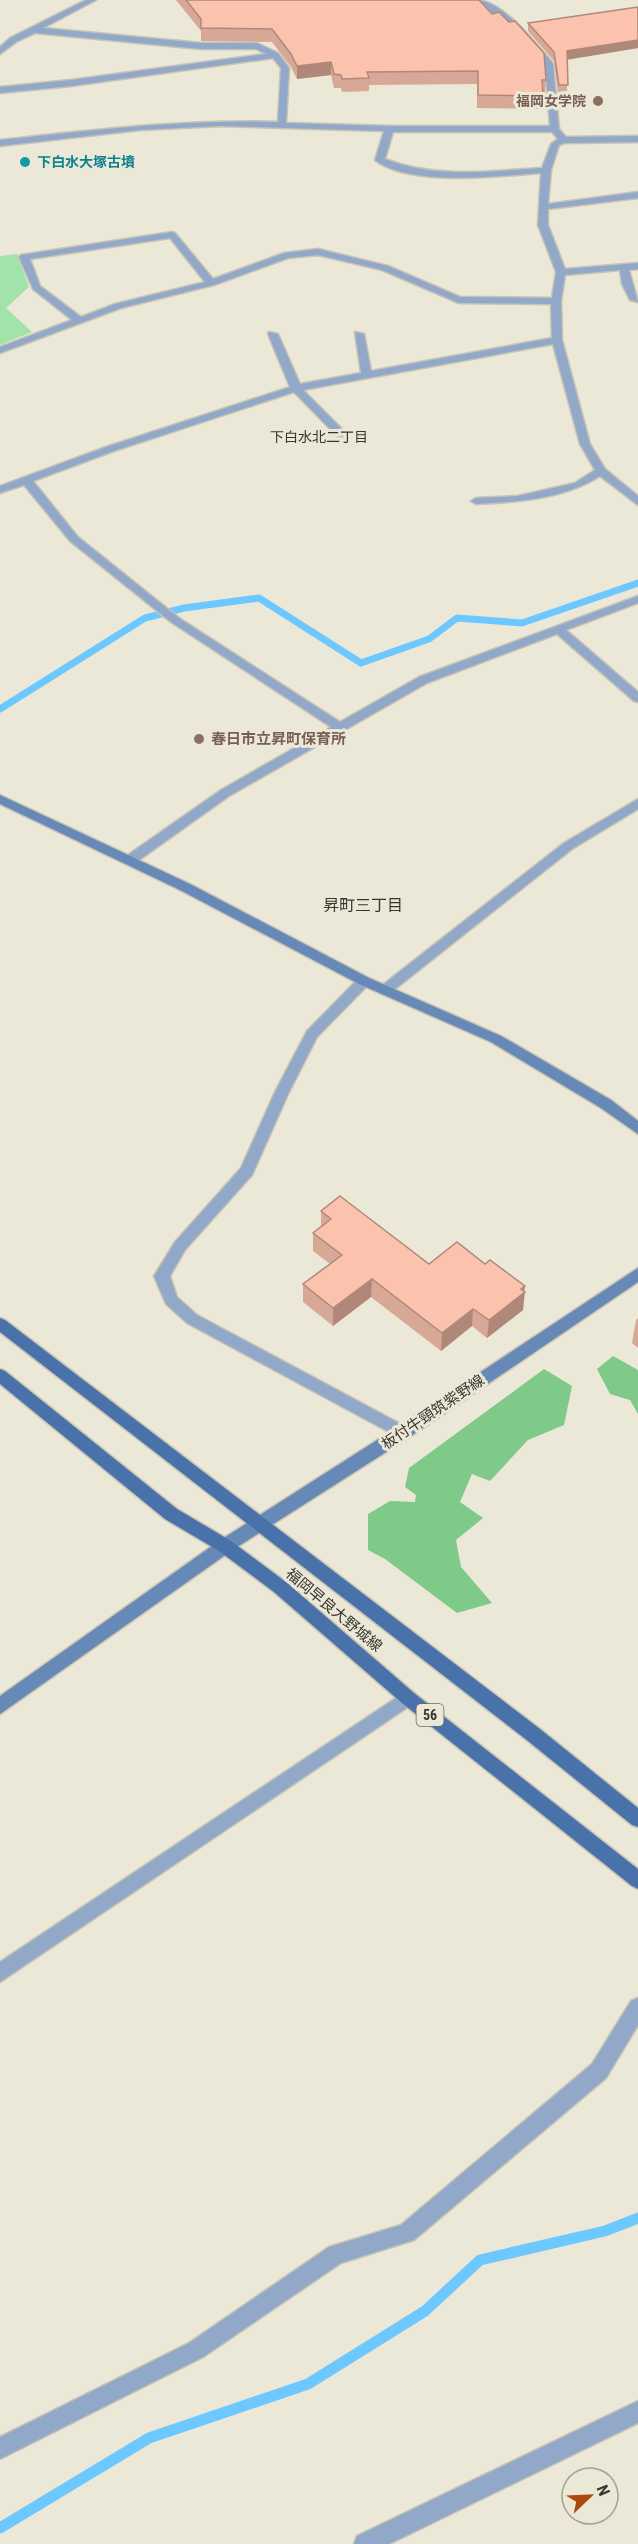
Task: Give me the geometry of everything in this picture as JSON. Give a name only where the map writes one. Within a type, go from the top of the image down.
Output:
[{"type":"main road","name":"福岡早良大野城線","points":[[0,1324],[260,1523],[638,1819]]},
{"type":"main road","name":"福岡早良大野城線","points":[[0,1375],[171,1514],[225,1546],[280,1587],[408,1698],[638,1880]]},
{"type":"street","points":[[0,51],[13,40],[92,0]]},
{"type":"street","points":[[480,0],[515,26],[549,64],[555,129],[563,140]]},
{"type":"street","points":[[34,30],[201,46],[257,46],[274,55],[285,68],[282,124]]},
{"type":"street","points":[[0,36],[13,40]]},
{"type":"street","points":[[0,90],[71,83],[274,55]]},
{"type":"street","points":[[0,142],[140,128],[221,123],[389,129],[555,129]]},
{"type":"street","points":[[389,129],[380,160],[423,174],[546,170]]},
{"type":"street","points":[[638,139],[563,140],[555,144],[546,170],[543,207],[543,225],[561,272],[556,301],[557,340],[585,444],[601,471],[638,502]]},
{"type":"street","points":[[543,207],[638,195]]},
{"type":"street","points":[[79,320],[36,287],[24,256],[172,235],[211,283]]},
{"type":"street","points":[[0,350],[118,306],[211,283],[287,255],[318,252],[386,268],[459,300],[556,301]]},
{"type":"street","points":[[561,272],[638,266]]},
{"type":"street","points":[[624,267],[627,284],[635,300],[638,299]]},
{"type":"street","points":[[273,334],[296,388],[341,434]]},
{"type":"street","points":[[359,334],[366,374]]},
{"type":"street","points":[[0,490],[25,479],[296,388],[557,340]]},
{"type":"street","points":[[476,501],[518,499],[579,485],[601,471]]},
{"type":"street","points":[[25,479],[74,539],[175,620],[339,727]]},
{"type":"street","points":[[130,860],[225,793],[423,680],[638,599]]},
{"type":"street","points":[[558,629],[636,693]]},
{"type":"street","points":[[0,799],[130,860],[364,981],[496,1039],[606,1104],[638,1130]]},
{"type":"street","points":[[385,990],[568,846],[638,803]]},
{"type":"street","points":[[364,981],[312,1034],[282,1092],[247,1171],[180,1246],[162,1276],[171,1300],[192,1319],[402,1433]]},
{"type":"street","name":"板付牛頸筑紫野線","points":[[0,1706],[225,1546],[402,1433],[638,1274]]},
{"type":"street","points":[[0,1973],[408,1698]]},
{"type":"street","points":[[0,2448],[196,2350],[336,2254],[407,2233],[599,2071],[638,2007]]},
{"type":"street","points":[[365,2544],[638,2412]]},
{"type":"green space","points":[[17,254],[29,287],[6,308],[32,332],[0,345],[0,256]]},
{"type":"green space","points":[[613,1356],[638,1370],[638,1414],[630,1400],[610,1394],[597,1369]]},
{"type":"green space","points":[[544,1369],[572,1386],[564,1425],[528,1440],[490,1481],[472,1474],[460,1502],[483,1518],[456,1540],[461,1567],[492,1603],[457,1613],[385,1559],[368,1550],[368,1514],[390,1501],[415,1502],[416,1495],[405,1487],[409,1468]]},
{"type":"building","points":[[186,0],[479,0],[492,14],[499,12],[509,22],[515,21],[544,53],[546,80],[542,80],[543,96],[478,95],[478,71],[367,72],[369,78],[342,79],[341,75],[334,74],[331,62],[297,66],[272,29],[201,28],[201,19]]},
{"type":"building","points":[[638,7],[638,40],[567,51],[568,85],[559,85],[554,52],[528,23]]},
{"type":"building","points":[[340,1196],[429,1264],[457,1242],[485,1264],[490,1260],[525,1286],[521,1289],[525,1292],[489,1320],[473,1309],[442,1333],[372,1279],[333,1308],[303,1284],[342,1255],[313,1233],[331,1219],[321,1211]]},
{"type":"waterway","points":[[0,709],[145,618],[184,608],[259,598],[361,663],[429,639],[457,618],[522,623],[638,583]]},
{"type":"waterway","points":[[0,2528],[149,2438],[308,2384],[425,2311],[480,2260],[605,2231],[638,2218]]},
{"type":"place","name":"福岡女学院","points":[[598,101]]},
{"type":"place","name":"下白水大塚古墳","points":[[25,162]]},
{"type":"place","name":"春日市立昇町保育所","points":[[199,739]]},
{"type":"district","name":"下白水北二丁目","points":[[319,437]]},
{"type":"district","name":"昇町三丁目","points":[[363,905]]}]
